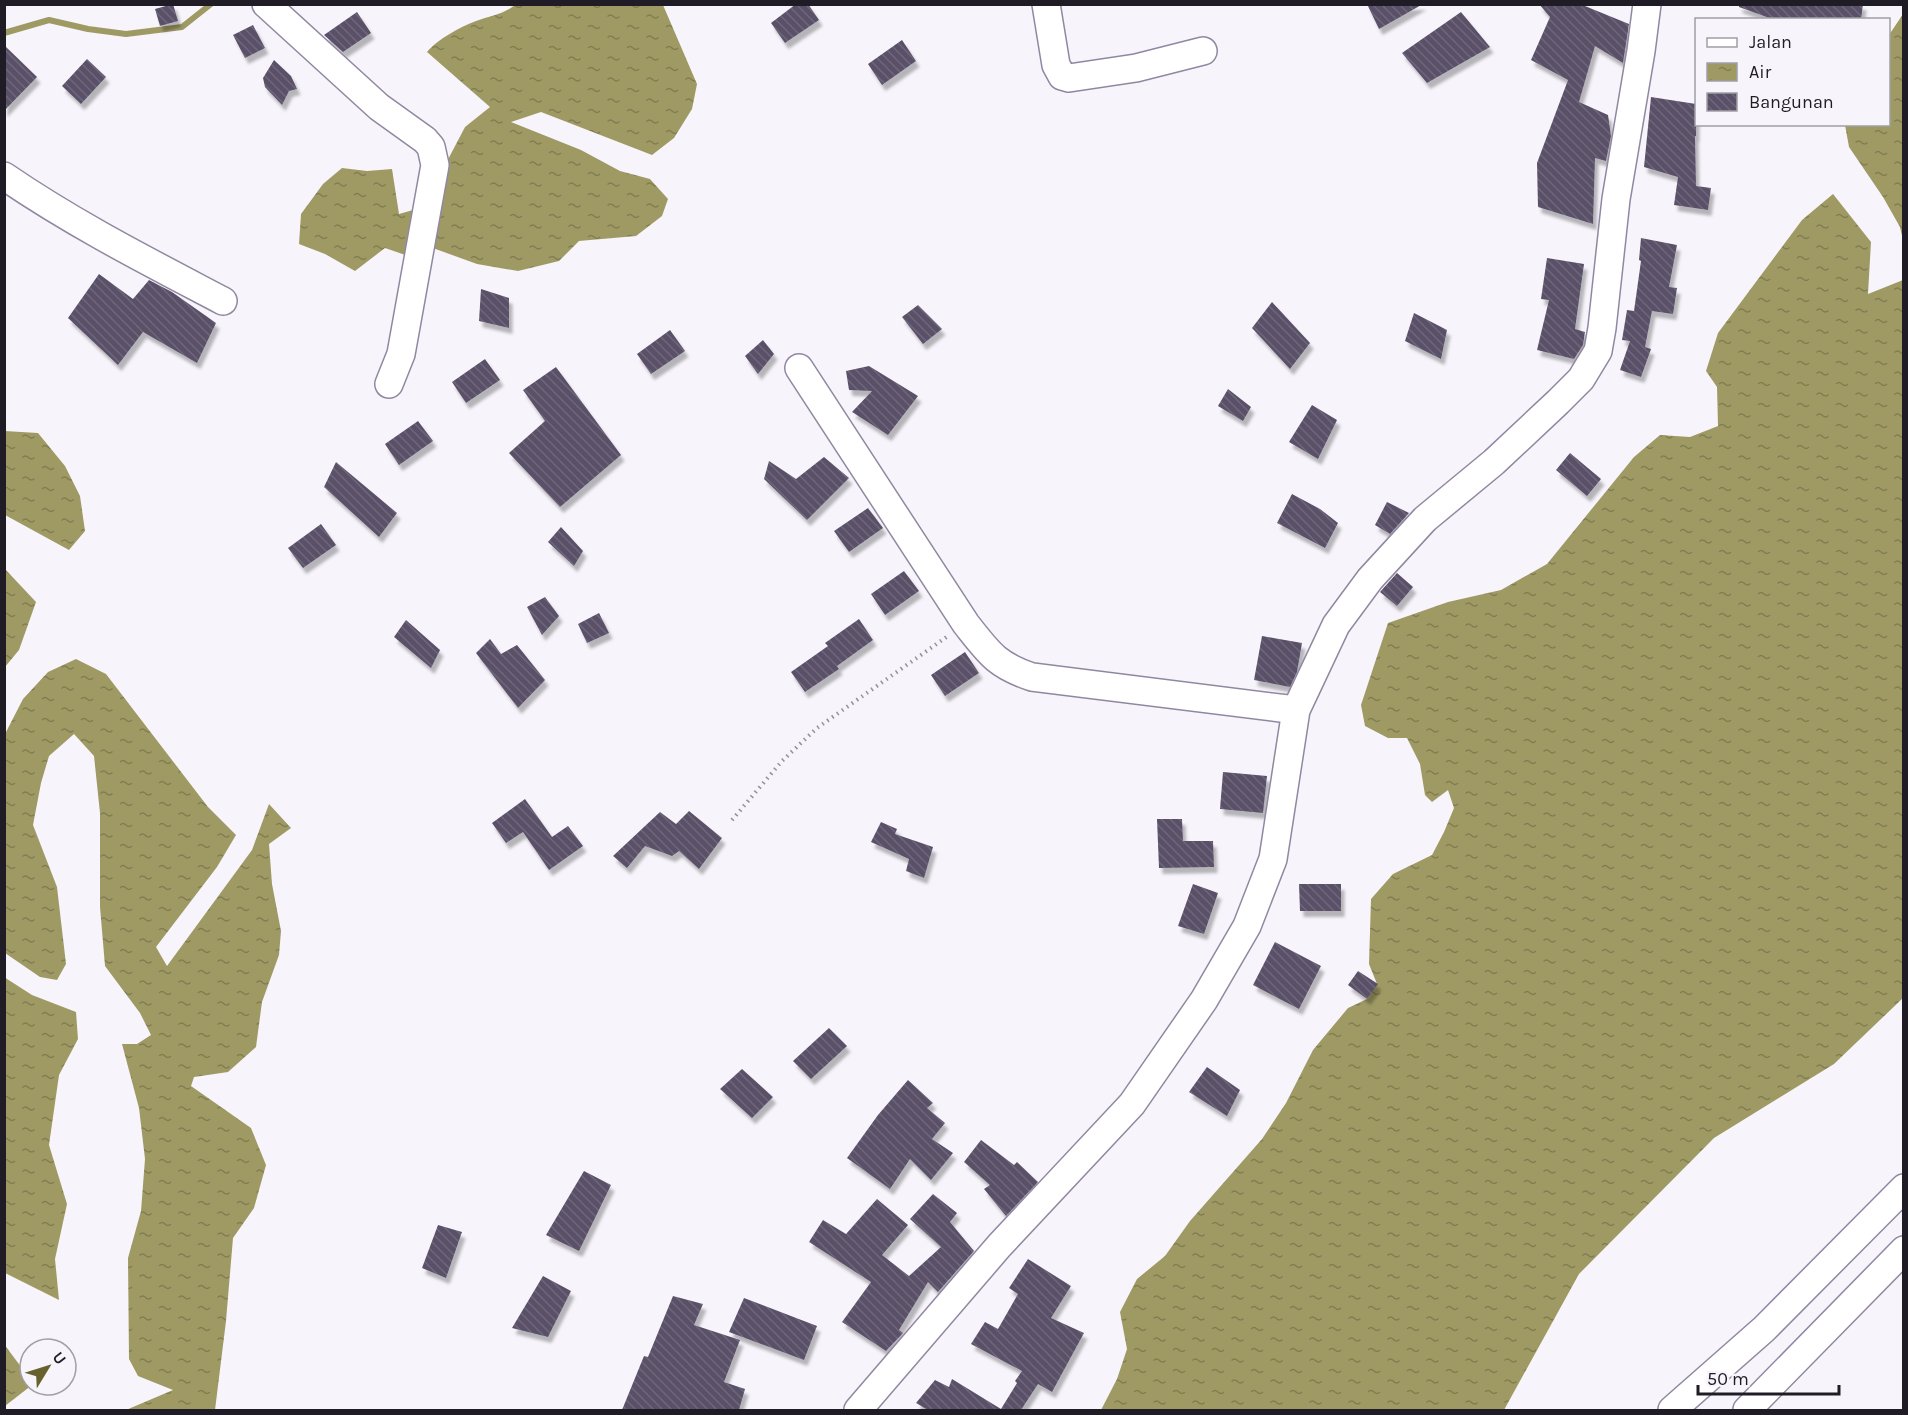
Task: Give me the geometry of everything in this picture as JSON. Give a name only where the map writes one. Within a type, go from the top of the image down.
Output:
[{"type":"street","points":[[266,4],[380,107],[425,140],[431,147],[435,165],[418,264],[401,354],[388,384]]},
{"type":"street","points":[[1046,4],[1056,65],[1062,76],[1069,78],[1136,68],[1203,51]]},
{"type":"street","points":[[858,1410],[999,1245],[1132,1104],[1204,1000],[1247,926],[1273,859],[1296,710],[1336,625],[1370,579],[1425,519],[1494,462],[1581,380],[1598,351],[1616,199],[1647,4]]},
{"type":"street","points":[[4,176],[45,204],[118,246],[223,301]]},
{"type":"street","points":[[799,368],[966,624],[991,655],[1011,670],[1032,677],[1296,710]]},
{"type":"street","points":[[1672,1410],[1764,1329],[1904,1188]]},
{"type":"street","points":[[1747,1410],[1904,1250]]},
{"type":"path","points":[[732,820],[782,761],[817,728],[966,624]]},
{"type":"water","points":[[515,5],[663,5],[697,84],[692,109],[674,138],[652,155],[541,112],[511,122],[581,150],[620,171],[650,179],[668,199],[662,216],[636,236],[579,241],[559,261],[518,271],[477,264],[430,247],[414,258],[385,248],[355,271],[325,254],[299,244],[301,214],[323,184],[342,168],[367,171],[392,169],[399,214],[427,206],[465,127],[490,107],[427,52],[456,30],[502,13]]},
{"type":"water","points":[[1903,14],[1903,240],[1900,227],[1883,197],[1849,147],[1845,126],[1890,126],[1890,34]]},
{"type":"water","points":[[1833,194],[1871,242],[1868,294],[1903,280],[1903,998],[1834,1064],[1714,1138],[1579,1274],[1504,1410],[1101,1410],[1117,1379],[1127,1349],[1120,1312],[1137,1279],[1165,1256],[1190,1221],[1262,1139],[1286,1103],[1313,1050],[1348,1008],[1367,999],[1377,984],[1369,964],[1371,899],[1393,874],[1432,855],[1454,808],[1448,790],[1432,802],[1425,795],[1420,764],[1407,738],[1388,738],[1365,726],[1361,705],[1388,623],[1448,602],[1501,590],[1547,564],[1634,457],[1660,435],[1690,437],[1718,426],[1717,387],[1706,371],[1718,333],[1802,220]]},
{"type":"water","points":[[5,431],[38,433],[65,466],[80,496],[85,531],[69,550],[5,515]]},
{"type":"water","points":[[5,569],[36,602],[19,650],[5,667]]},
{"type":"water","points":[[76,659],[106,674],[208,807],[236,835],[217,867],[156,947],[167,966],[252,850],[269,804],[291,828],[269,844],[272,884],[281,931],[279,955],[262,1002],[256,1047],[228,1072],[194,1077],[191,1086],[251,1128],[266,1165],[254,1208],[233,1238],[215,1410],[126,1410],[173,1390],[138,1376],[129,1359],[128,1258],[141,1211],[145,1159],[139,1108],[122,1044],[137,1044],[151,1035],[140,1013],[105,966],[100,907],[100,813],[94,756],[74,734],[49,756],[33,825],[57,887],[66,964],[57,980],[40,977],[5,953],[5,734],[23,699],[48,672]]},
{"type":"water","points":[[4,977],[32,995],[76,1012],[78,1039],[59,1075],[49,1145],[67,1204],[55,1259],[59,1300],[5,1273]]},
{"type":"water","points":[[4,1344],[18,1363],[18,1396],[5,1406]]},
{"type":"building","points":[[173,4],[178,21],[160,26],[155,9]]},
{"type":"building","points":[[796,4],[808,4],[819,20],[785,43],[771,23]]},
{"type":"building","points":[[1367,4],[1423,4],[1379,29]]},
{"type":"building","points":[[1539,4],[1580,4],[1629,24],[1623,63],[1595,46],[1579,102],[1608,115],[1611,136],[1606,161],[1595,158],[1593,224],[1538,207],[1537,163],[1568,80],[1531,60],[1550,17]]},
{"type":"building","points":[[1739,4],[1863,4],[1861,18],[1769,18],[1739,7]]},
{"type":"building","points":[[357,12],[371,33],[343,52],[324,35]]},
{"type":"building","points":[[1461,12],[1490,47],[1427,83],[1402,53]]},
{"type":"building","points":[[253,25],[265,48],[245,58],[233,35]]},
{"type":"building","points":[[902,40],[916,61],[882,85],[868,64]]},
{"type":"building","points":[[4,45],[37,77],[4,111]]},
{"type":"building","points":[[87,59],[106,77],[81,104],[62,86]]},
{"type":"building","points":[[274,60],[291,76],[297,89],[289,91],[282,105],[265,87],[263,78]]},
{"type":"building","points":[[1651,97],[1695,104],[1696,186],[1711,188],[1708,210],[1674,205],[1678,177],[1644,167]]},
{"type":"building","points":[[1641,238],[1677,245],[1669,287],[1677,288],[1673,314],[1652,311],[1645,347],[1651,349],[1641,377],[1620,370],[1630,341],[1622,340],[1627,310],[1634,311],[1641,261],[1639,260]]},
{"type":"building","points":[[1547,258],[1584,264],[1575,329],[1585,332],[1583,345],[1574,359],[1537,350],[1549,300],[1541,299]]},
{"type":"building","points":[[99,274],[133,299],[149,280],[172,292],[216,323],[197,363],[143,332],[118,365],[68,318]]},
{"type":"building","points":[[481,289],[509,298],[509,328],[479,321]]},
{"type":"building","points":[[1272,302],[1310,343],[1290,369],[1252,328]]},
{"type":"building","points":[[918,305],[942,329],[923,344],[902,317]]},
{"type":"building","points":[[1414,313],[1447,330],[1441,359],[1405,341]]},
{"type":"building","points":[[670,330],[685,351],[651,374],[637,354]]},
{"type":"building","points":[[763,340],[774,354],[758,374],[745,356]]},
{"type":"building","points":[[485,359],[500,380],[466,403],[452,382]]},
{"type":"building","points":[[869,366],[918,396],[888,435],[852,412],[872,391],[849,390],[846,371]]},
{"type":"building","points":[[556,367],[621,455],[560,507],[509,453],[545,421],[523,390]]},
{"type":"building","points":[[1228,389],[1251,407],[1243,421],[1218,406]]},
{"type":"building","points":[[1312,405],[1337,420],[1318,459],[1289,442]]},
{"type":"building","points":[[418,421],[433,441],[399,465],[385,444]]},
{"type":"building","points":[[1570,453],[1601,479],[1587,496],[1556,470]]},
{"type":"building","points":[[824,457],[849,478],[807,520],[764,479],[769,461],[796,479]]},
{"type":"building","points":[[336,462],[397,513],[379,537],[324,487]]},
{"type":"building","points":[[1292,494],[1320,509],[1338,523],[1325,548],[1277,523]]},
{"type":"building","points":[[1387,502],[1409,513],[1390,534],[1375,525]]},
{"type":"building","points":[[868,508],[883,528],[849,552],[834,531]]},
{"type":"building","points":[[321,524],[336,545],[303,568],[288,548]]},
{"type":"building","points":[[561,527],[583,551],[574,566],[548,542]]},
{"type":"building","points":[[904,571],[919,591],[885,615],[871,594]]},
{"type":"building","points":[[1397,573],[1413,587],[1397,606],[1380,592]]},
{"type":"building","points":[[545,597],[559,616],[542,635],[527,607]]},
{"type":"building","points":[[599,613],[609,633],[587,643],[578,624]]},
{"type":"building","points":[[859,619],[873,640],[837,666],[839,669],[805,692],[791,672],[828,646],[825,643]]},
{"type":"building","points":[[406,620],[440,650],[431,668],[394,637]]},
{"type":"building","points":[[1262,636],[1302,643],[1297,672],[1290,687],[1254,680]]},
{"type":"building","points":[[490,639],[501,654],[517,645],[545,680],[518,708],[476,653]]},
{"type":"building","points":[[965,652],[979,673],[945,696],[931,675]]},
{"type":"building","points":[[1223,772],[1267,776],[1263,813],[1220,809]]},
{"type":"building","points":[[525,799],[552,837],[568,826],[583,846],[549,870],[523,832],[506,843],[492,823]]},
{"type":"building","points":[[689,811],[722,838],[699,869],[679,851],[672,856],[645,846],[627,868],[613,856],[660,812],[676,824]]},
{"type":"building","points":[[1157,819],[1182,819],[1183,841],[1213,841],[1214,867],[1159,868]]},
{"type":"building","points":[[881,822],[897,829],[895,834],[933,847],[924,878],[906,871],[909,859],[871,842]]},
{"type":"building","points":[[1193,884],[1218,893],[1204,934],[1178,926]]},
{"type":"building","points":[[1299,884],[1341,884],[1341,911],[1300,911]]},
{"type":"building","points":[[1275,942],[1321,966],[1299,1009],[1253,985]]},
{"type":"building","points":[[1358,971],[1378,984],[1367,999],[1348,985]]},
{"type":"building","points":[[829,1028],[847,1046],[811,1079],[793,1061]]},
{"type":"building","points":[[1207,1067],[1240,1090],[1227,1116],[1189,1092]]},
{"type":"building","points":[[742,1069],[773,1097],[752,1118],[720,1089]]},
{"type":"building","points":[[908,1080],[933,1103],[927,1108],[945,1123],[932,1139],[953,1153],[931,1180],[910,1159],[890,1189],[847,1158],[878,1115]]},
{"type":"building","points":[[981,1140],[1014,1165],[1017,1162],[1038,1182],[1006,1216],[984,1189],[990,1185],[964,1162]]},
{"type":"building","points":[[584,1171],[611,1185],[579,1251],[546,1235]]},
{"type":"building","points":[[933,1194],[957,1213],[950,1222],[974,1251],[938,1292],[928,1282],[899,1330],[903,1333],[886,1351],[842,1322],[871,1282],[809,1242],[823,1220],[846,1234],[877,1199],[908,1225],[882,1255],[909,1276],[941,1247],[910,1219]]},
{"type":"building","points":[[438,1225],[462,1232],[446,1278],[422,1268]]},
{"type":"building","points":[[1028,1259],[1071,1286],[1051,1318],[1084,1333],[1052,1392],[1038,1384],[1021,1410],[928,1410],[916,1403],[935,1380],[949,1387],[952,1379],[1001,1409],[1022,1371],[971,1344],[985,1322],[998,1329],[1018,1294],[1009,1288]]},
{"type":"building","points":[[543,1276],[571,1291],[548,1337],[512,1328]]},
{"type":"building","points":[[673,1296],[703,1304],[694,1325],[740,1340],[724,1382],[745,1389],[739,1410],[622,1410],[644,1356],[648,1357]]},
{"type":"building","points":[[744,1298],[817,1326],[804,1360],[729,1332]]},
{"type":"waterway","points":[[4,33],[49,20],[88,29],[126,34],[182,27],[211,4]]}]
